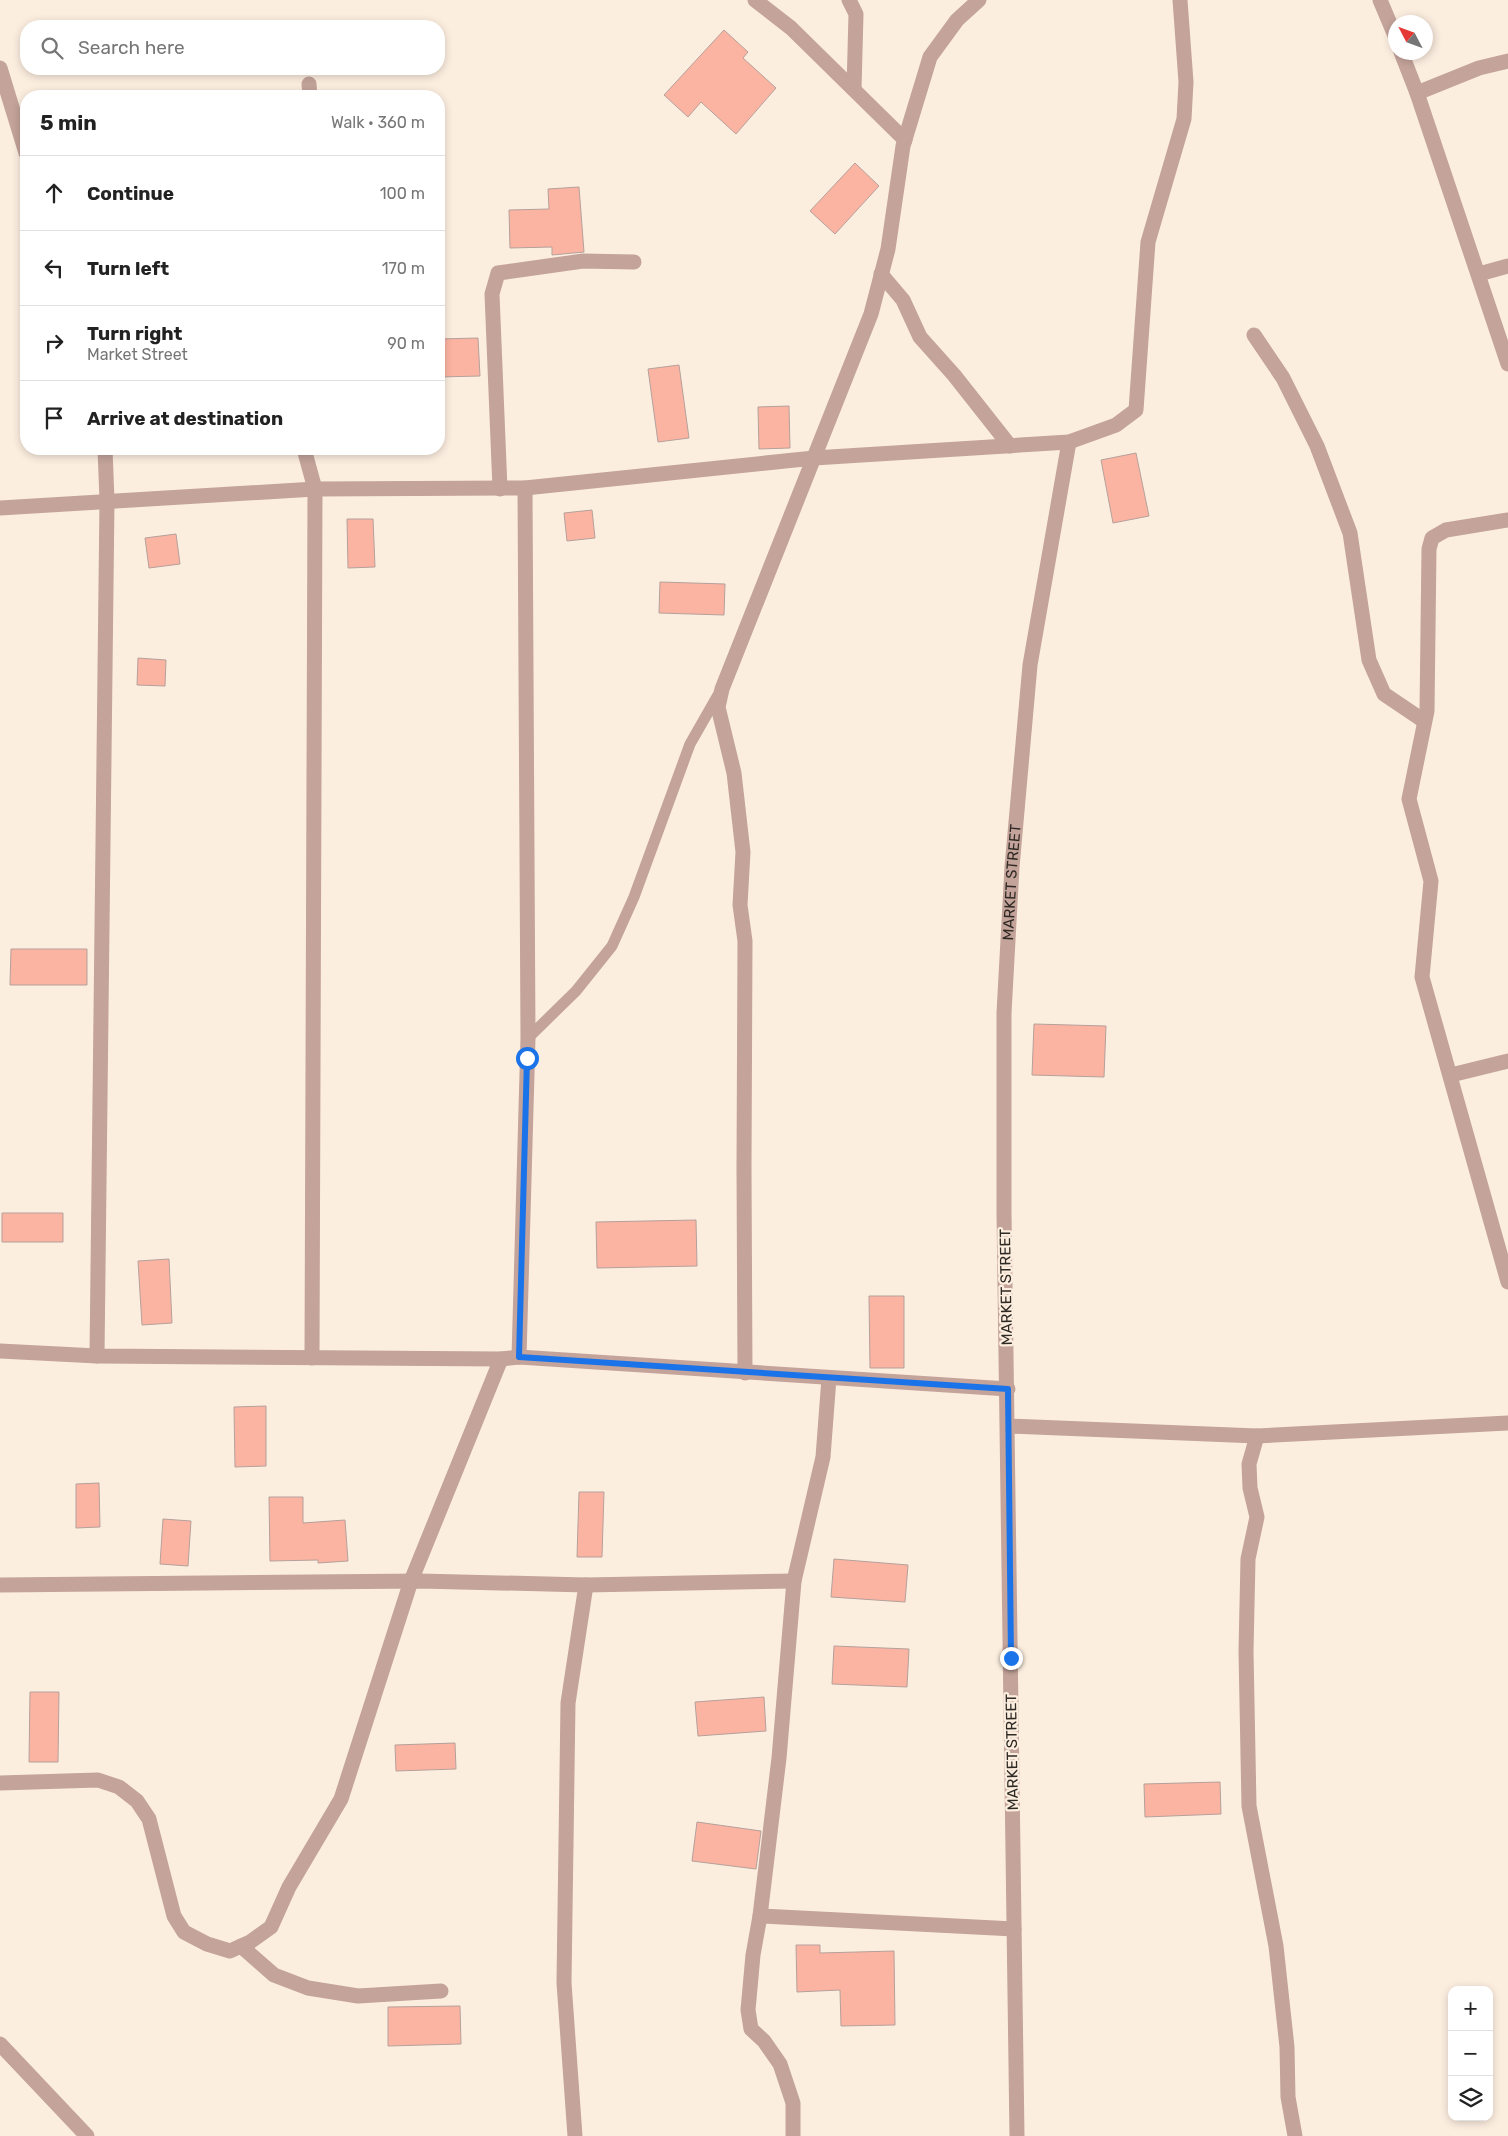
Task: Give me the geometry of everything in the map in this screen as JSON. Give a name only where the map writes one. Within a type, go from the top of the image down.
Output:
[{"type":"street","points":[[755,0],[791,28],[905,140]]},
{"type":"street","points":[[849,0],[856,14],[854,89]]},
{"type":"street","points":[[745,1373],[745,941],[740,905],[743,852],[734,773],[718,707],[722,689],[871,314],[888,249],[905,140],[930,57],[957,20],[979,0]]},
{"type":"street","points":[[0,508],[106,500],[315,489],[525,488],[814,458],[1069,442],[1116,425],[1136,410],[1148,242],[1184,118],[1186,82],[1180,0]]},
{"type":"street","points":[[1380,0],[1388,19]]},
{"type":"street","points":[[1404,60],[1479,274],[1508,364]]},
{"type":"street","points":[[1417,93],[1479,68],[1508,61]]},
{"type":"street","points":[[0,68],[20,133]]},
{"type":"street","points":[[500,489],[492,313],[492,294],[498,272],[583,261],[634,262]]},
{"type":"street","points":[[1479,274],[1508,266]]},
{"type":"street","points":[[881,274],[903,300],[920,338],[954,375],[1010,446]]},
{"type":"street","points":[[1254,335],[1283,378],[1317,446],[1350,533],[1369,660],[1384,694],[1424,721]]},
{"type":"street","name":"MARKET STREET","points":[[1017,2136],[1004,1013],[1012,867],[1030,665],[1069,442]]},
{"type":"street","points":[[97,1356],[105,455]]},
{"type":"street","points":[[306,455],[315,489],[312,1358]]},
{"type":"street","points":[[519,1357],[528,1038],[525,488]]},
{"type":"street","points":[[1508,520],[1446,530],[1432,538],[1429,549],[1427,710],[1409,800],[1431,881],[1422,976],[1508,1282]]},
{"type":"street","points":[[1451,1075],[1508,1061]]},
{"type":"street","points":[[0,1351],[97,1356],[501,1359],[519,1357],[1008,1389]]},
{"type":"street","points":[[0,1783],[98,1780],[119,1787],[137,1801],[149,1819],[174,1916],[184,1932],[207,1944],[230,1951],[250,1942],[271,1927],[289,1887],[341,1799],[411,1581],[501,1359]]},
{"type":"street","points":[[793,2136],[793,2103],[780,2064],[764,2041],[751,2029],[748,2010],[753,1954],[760,1916],[779,1758],[794,1581],[823,1457],[829,1378]]},
{"type":"street","points":[[1008,1426],[1257,1436],[1508,1423]]},
{"type":"street","points":[[1257,1436],[1249,1464],[1250,1488],[1256,1517],[1248,1559],[1246,1651],[1249,1806],[1276,1946],[1287,2047],[1288,2097],[1295,2136]]},
{"type":"street","points":[[0,1585],[411,1581],[586,1585],[794,1581]]},
{"type":"street","points":[[575,2136],[564,1983],[568,1703],[586,1585]]},
{"type":"street","points":[[760,1916],[1014,1929]]},
{"type":"street","points":[[241,1946],[274,1975],[308,1988],[358,1996],[440,1991]]},
{"type":"street","points":[[0,2044],[87,2136]]},
{"type":"lane","points":[[528,1038],[576,991],[612,946],[634,897],[690,744],[722,689]]},
{"type":"building","points":[[724,30],[748,52],[743,58],[776,88],[736,134],[701,102],[688,117],[664,95]]},
{"type":"building","points":[[855,163],[879,186],[835,234],[810,211]]},
{"type":"building","points":[[579,187],[584,252],[552,255],[552,247],[510,248],[509,210],[549,209],[548,189]]},
{"type":"building","points":[[478,338],[480,376],[445,377],[445,339]]},
{"type":"building","points":[[679,365],[689,438],[658,442],[648,369]]},
{"type":"building","points":[[789,406],[790,448],[759,449],[758,407]]},
{"type":"building","points":[[1136,453],[1149,516],[1113,523],[1101,460]]},
{"type":"building","points":[[592,510],[595,538],[567,541],[564,513]]},
{"type":"building","points":[[347,519],[373,519],[375,567],[348,568]]},
{"type":"building","points":[[176,534],[180,564],[149,568],[145,538]]},
{"type":"building","points":[[660,582],[725,584],[724,615],[659,613]]},
{"type":"building","points":[[138,658],[166,660],[165,686],[137,685]]},
{"type":"building","points":[[11,949],[87,949],[87,985],[10,985]]},
{"type":"building","points":[[1034,1024],[1106,1026],[1104,1077],[1032,1075]]},
{"type":"building","points":[[2,1213],[63,1213],[63,1242],[2,1242]]},
{"type":"building","points":[[696,1220],[697,1266],[597,1268],[596,1222]]},
{"type":"building","points":[[169,1259],[172,1323],[142,1325],[138,1261]]},
{"type":"building","points":[[869,1296],[904,1296],[904,1368],[870,1368]]},
{"type":"building","points":[[266,1406],[266,1466],[235,1467],[234,1407]]},
{"type":"building","points":[[99,1483],[100,1527],[76,1528],[76,1484]]},
{"type":"building","points":[[579,1492],[604,1492],[602,1557],[577,1557]]},
{"type":"building","points":[[269,1497],[303,1497],[303,1523],[345,1520],[348,1561],[318,1563],[318,1560],[270,1561]]},
{"type":"building","points":[[163,1519],[191,1521],[188,1566],[160,1564]]},
{"type":"building","points":[[834,1559],[908,1565],[905,1602],[831,1597]]},
{"type":"building","points":[[834,1646],[909,1649],[907,1687],[832,1684]]},
{"type":"building","points":[[30,1692],[59,1692],[58,1762],[29,1762]]},
{"type":"building","points":[[764,1697],[766,1731],[698,1736],[695,1702]]},
{"type":"building","points":[[455,1743],[456,1769],[396,1771],[395,1745]]},
{"type":"building","points":[[1220,1782],[1221,1814],[1145,1817],[1144,1784]]},
{"type":"building","points":[[697,1822],[761,1831],[756,1869],[692,1861]]},
{"type":"building","points":[[796,1945],[820,1945],[820,1953],[894,1951],[895,2025],[841,2026],[840,1990],[797,1992]]},
{"type":"building","points":[[460,2006],[461,2044],[388,2046],[388,2007]]},
{"type":"route","points":[[527,1058],[519,1357],[1008,1389],[1011,1658]]}]
